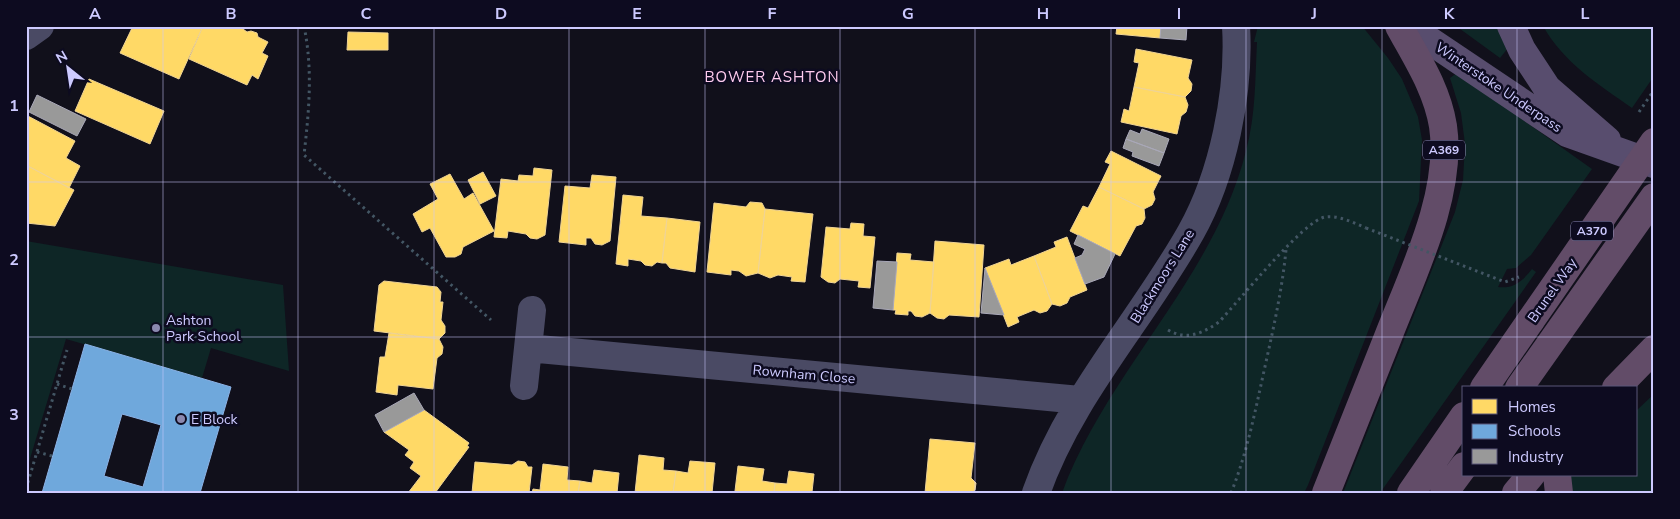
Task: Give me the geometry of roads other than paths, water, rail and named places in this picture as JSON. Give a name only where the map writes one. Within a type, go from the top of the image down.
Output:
[{"type":"highway","name":"A369","points":[[1326,493],[1411,279],[1442,182],[1445,154],[1439,107],[1430,80],[1399,26]]},
{"type":"highway","name":"Brunel Way","points":[[1485,386],[1654,142]]},
{"type":"highway","name":"A370","points":[[1520,386],[1654,197]]},
{"type":"highway","points":[[1618,386],[1654,349]]},
{"type":"highway","points":[[1411,493],[1462,419]]},
{"type":"highway","points":[[1444,493],[1462,469]]},
{"type":"highway","points":[[1516,493],[1531,476]]},
{"type":"highway","points":[[1557,476],[1559,493]]},
{"type":"main road","name":"Winterstoke Underpass","points":[[1408,26],[1567,133],[1654,164]]},
{"type":"main road","name":"Winterstoke Underpass","points":[[1511,26],[1522,50],[1547,88],[1621,152]]},
{"type":"street","points":[[26,36],[40,26]]},
{"type":"street","name":"Blackmoors Lane","points":[[1036,493],[1046,464],[1080,400],[1139,314],[1191,232],[1205,203],[1226,134],[1235,75],[1238,30]]},
{"type":"street","points":[[524,386],[532,310]]},
{"type":"street","name":"Rownham Close","points":[[528,348],[1080,400]]},
{"type":"place","name":"Ashton Park School","points":[[156,328]]},
{"type":"place","name":"E Block","points":[[181,419]]},
{"type":"district","name":"BOWER ASHTON","points":[[772,77]]}]
